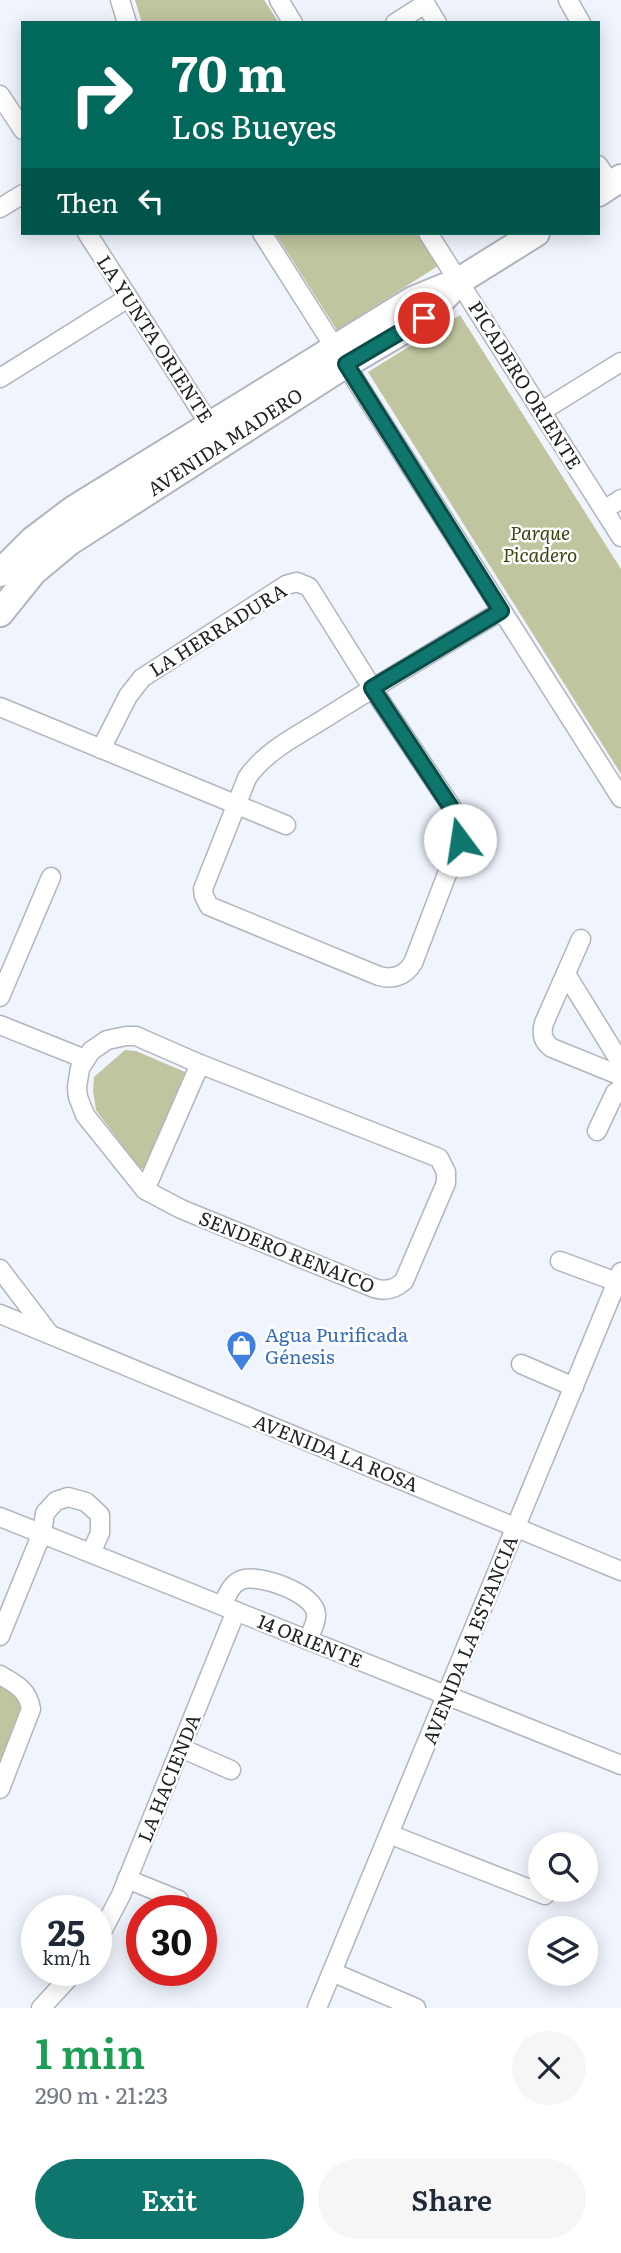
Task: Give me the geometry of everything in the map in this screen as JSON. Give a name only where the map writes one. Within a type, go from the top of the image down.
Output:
[{"type":"street","points":[[120,0],[126,21]]},
{"type":"street","points":[[279,0],[292,21]]},
{"type":"street","points":[[568,0],[581,21]]},
{"type":"street","points":[[398,21],[424,2],[436,21]]},
{"type":"street","points":[[0,95],[21,127]]},
{"type":"street","points":[[0,208],[21,195]]},
{"type":"street","name":"LA YUNTA ORIENTE","points":[[88,235],[216,435]]},
{"type":"street","points":[[263,235],[621,799]]},
{"type":"street","name":"PICADERO ORIENTE","points":[[429,235],[621,537]]},
{"type":"street","name":"AVENIDA MADERO","points":[[0,573],[53,524],[216,435],[341,356],[424,318],[460,281],[533,235]]},
{"type":"street","points":[[0,378],[128,298]]},
{"type":"street","points":[[542,411],[621,362]]},
{"type":"street","name":"AVENIDA MADERO","points":[[0,613],[33,572],[69,542],[216,435]]},
{"type":"street","points":[[604,510],[621,499]]},
{"type":"street","name":"LA HERRADURA","points":[[101,749],[128,696],[142,678],[291,583],[303,583],[309,587],[461,825],[460,840],[410,968],[394,978],[379,976],[209,906],[203,889],[236,805]]},
{"type":"street","points":[[236,805],[247,778],[266,756],[372,688],[501,611]]},
{"type":"street","points":[[0,707],[285,825]]},
{"type":"street","points":[[0,997],[51,877]]},
{"type":"street","points":[[581,939],[544,1023],[544,1040],[552,1048],[621,1076]]},
{"type":"street","points":[[566,974],[621,1063]]},
{"type":"street","points":[[0,1025],[85,1059]]},
{"type":"street","name":"SENDERO RENAICO","points":[[126,1035],[136,1036],[439,1158],[446,1172],[446,1183],[404,1281],[393,1289],[374,1288],[181,1209],[145,1190],[81,1106],[77,1087],[80,1068],[85,1059],[91,1051],[107,1040],[126,1035]]},
{"type":"street","points":[[145,1190],[200,1064]]},
{"type":"street","points":[[597,1132],[615,1093],[621,1089]]},
{"type":"street","points":[[560,1261],[619,1277]]},
{"type":"street","points":[[0,1269],[50,1335]]},
{"type":"street","name":"AVENIDA LA ESTANCIA","points":[[317,2008],[619,1277]]},
{"type":"street","name":"AVENIDA LA ROSA","points":[[0,1314],[621,1571]]},
{"type":"street","points":[[521,1364],[574,1387]]},
{"type":"street","points":[[0,1636],[42,1533],[46,1513],[56,1501],[68,1497],[86,1502],[100,1515],[100,1533],[91,1553]]},
{"type":"street","name":"14 ORIENTE","points":[[0,1517],[621,1765]]},
{"type":"street","name":"LA HACIENDA","points":[[112,1915],[181,1748],[230,1608],[234,1584],[242,1579],[260,1578],[307,1598],[316,1614],[307,1640]]},
{"type":"street","points":[[0,1675],[23,1689],[31,1709],[0,1789]]},
{"type":"street","points":[[181,1748],[231,1770]]},
{"type":"street","points":[[390,1834],[528,1888]]},
{"type":"street","points":[[127,1880],[166,1895]]},
{"type":"street","points":[[332,1972],[416,2008]]},
{"type":"street","points":[[50,2005],[64,1986]]},
{"type":"green space","points":[[135,0],[264,0],[278,21],[141,21]]},
{"type":"green space","points":[[276,235],[417,235],[438,266],[337,330]]},
{"type":"green space","name":"Parque Picadero","points":[[460,315],[621,569],[621,774],[368,372]]},
{"type":"green space","points":[[125,1050],[136,1051],[185,1072],[146,1169],[139,1168],[96,1110],[94,1077]]},
{"type":"green space","points":[[0,1684],[20,1698],[23,1709],[0,1768]]},
{"type":"place","name":"Agua Purificada Génesis","points":[[242,1373]]},
{"type":"route","points":[[424,318],[346,364],[501,611],[372,688],[458,818],[461,825],[460,840]]}]
